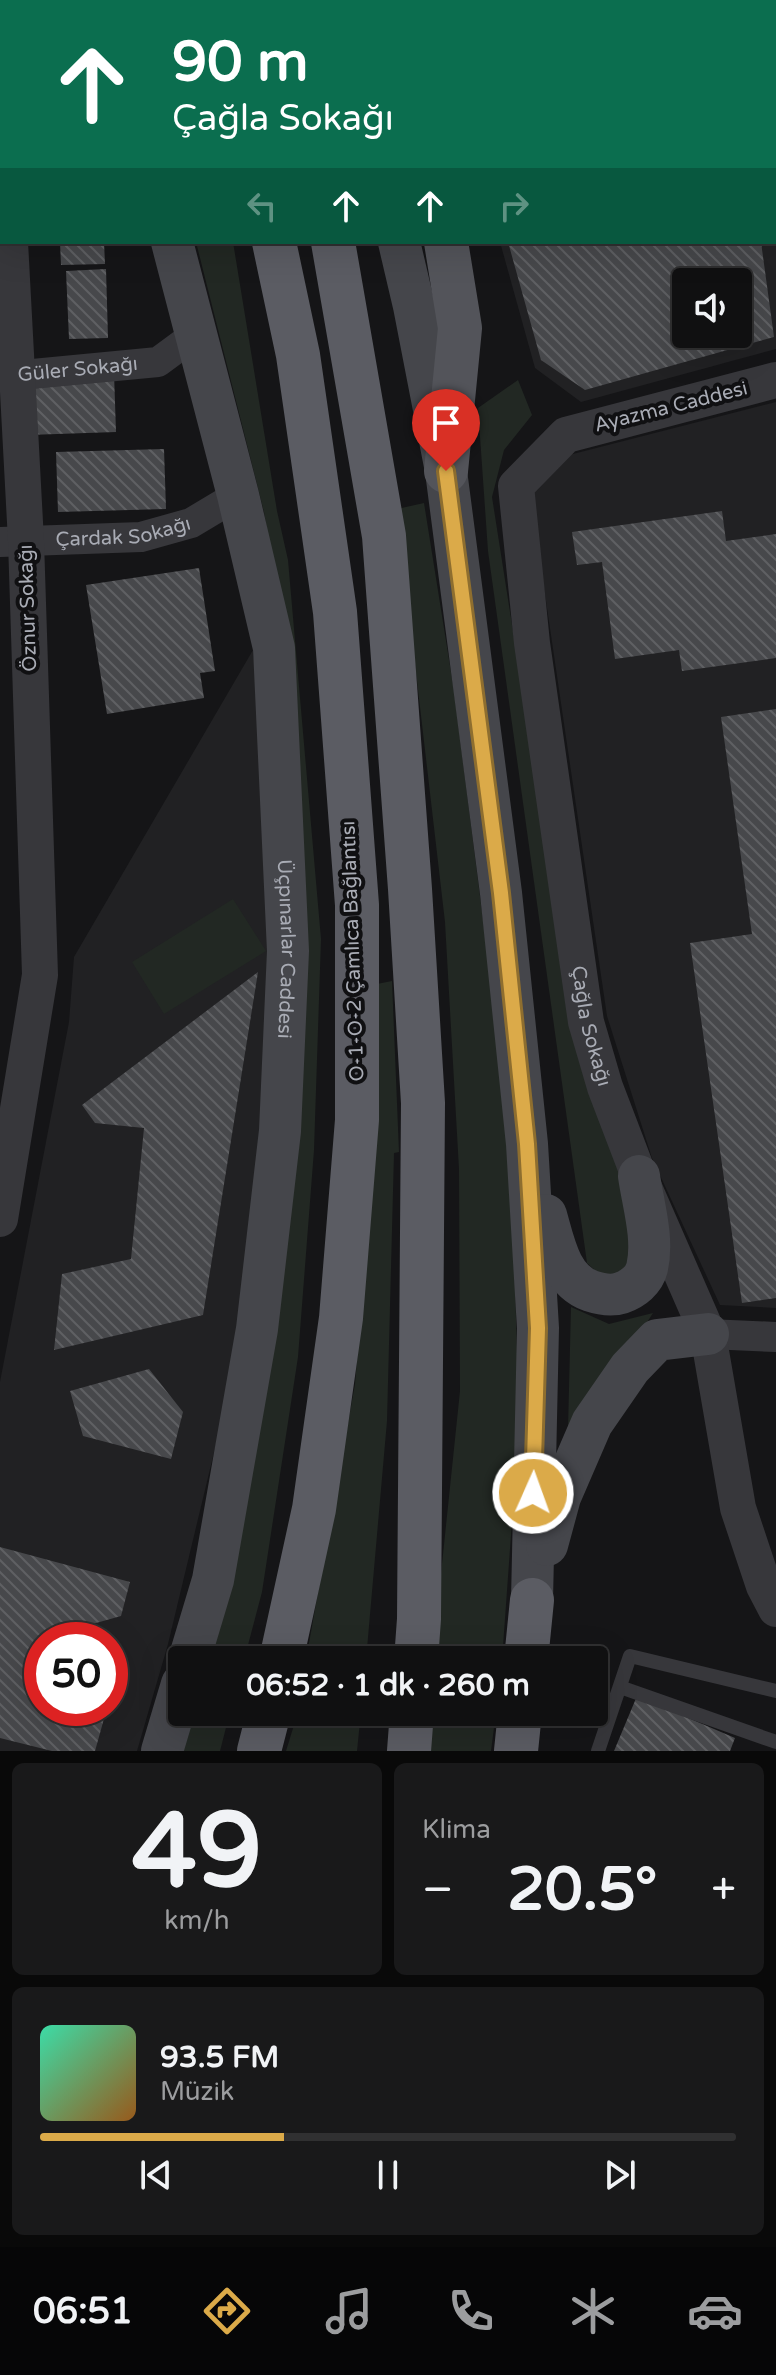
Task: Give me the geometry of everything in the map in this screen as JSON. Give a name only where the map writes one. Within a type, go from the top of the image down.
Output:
[{"type":"highway","name":"O-1-O-2 Çamlıca Bağlantısı","points":[[274,244],[298,355],[335,612],[357,905],[357,1120],[341,1318],[314,1509],[284,1646]]},
{"type":"highway","points":[[333,244],[384,536],[423,1103],[417,1646]]},
{"type":"highway","points":[[527,1646],[532,1600]]},
{"type":"highway","points":[[259,1751],[265,1726]]},
{"type":"highway","points":[[409,1751],[411,1726]]},
{"type":"highway","points":[[516,1751],[519,1726]]},
{"type":"main road","name":"Üçpınarlar Caddesi","points":[[173,244],[274,648],[288,951],[280,1131],[251,1360],[213,1580],[193,1646]]},
{"type":"main road","points":[[399,244],[446,471],[501,893],[527,1144],[538,1328],[532,1600]]},
{"type":"main road","points":[[446,244],[460,328],[446,471]]},
{"type":"main road","points":[[527,1144],[558,1260],[579,1287],[600,1294],[620,1293],[637,1285],[646,1270],[649,1244],[639,1176]]},
{"type":"main road","points":[[532,1600],[560,1497],[592,1423],[630,1368],[657,1340],[708,1334]]},
{"type":"main road","points":[[162,1751],[169,1726]]},
{"type":"street","name":"Öznur Sokağı","points":[[0,1219],[40,975],[13,542],[8,377],[10,244]]},
{"type":"street","name":"Güler Sokağı","points":[[8,377],[158,362],[196,334]]},
{"type":"street","name":"Ayazma Caddesi","points":[[566,435],[776,380]]},
{"type":"street","name":"Çağla Sokağı","points":[[566,435],[516,486],[532,643],[586,1022],[605,1087],[639,1176],[708,1334],[738,1508],[764,1586],[776,1609]]},
{"type":"street","name":"Çardak Sokağı","points":[[13,542],[141,537],[191,523],[238,495]]},
{"type":"street","points":[[708,1334],[776,1337]]},
{"type":"lane","points":[[598,1751],[630,1656],[776,1691]]},
{"type":"lane","points":[[620,1687],[776,1742]]},
{"type":"shaded area","points":[[197,244],[233,244],[277,511],[288,560],[321,939],[314,1150],[298,1357],[262,1592],[248,1646],[204,1646],[276,1290],[288,648],[264,512]]},
{"type":"shaded area","points":[[501,244],[776,244],[776,349],[581,402],[535,368]]},
{"type":"shaded area","points":[[518,380],[532,415],[504,450],[492,497],[578,1046],[641,1247],[629,1274],[602,1277],[587,1263],[488,551],[478,408]]},
{"type":"shaded area","points":[[776,402],[776,1308],[720,1305],[652,1158],[607,1016],[530,492],[569,455]]},
{"type":"shaded area","points":[[424,503],[454,691],[511,1141],[519,1424],[503,1646],[433,1646],[460,1391],[459,1169],[445,922],[397,509]]},
{"type":"shaded area","points":[[253,650],[280,961],[246,1319],[168,1644],[137,1751],[0,1751],[0,1382],[69,1022],[74,957]]},
{"type":"shaded area","points":[[233,899],[266,951],[164,1014],[132,962]]},
{"type":"shaded area","points":[[392,981],[399,1152],[394,1153],[387,1421],[367,1646],[308,1646],[355,1384],[366,1253],[377,984]]},
{"type":"shaded area","points":[[571,1307],[609,1324],[653,1313],[578,1430],[568,1429]]},
{"type":"shaded area","points":[[183,1726],[226,1726],[220,1751],[176,1751]]},
{"type":"shaded area","points":[[294,1726],[360,1726],[357,1751],[286,1751]]},
{"type":"shaded area","points":[[425,1726],[494,1726],[491,1751],[422,1751]]},
{"type":"building","points":[[60,244],[104,244],[105,264],[61,265]]},
{"type":"building","points":[[509,244],[761,244],[774,337],[752,343],[752,268],[672,268],[672,348],[735,348],[585,390],[541,360]]},
{"type":"building","points":[[106,269],[108,338],[69,339],[66,271]]},
{"type":"building","points":[[114,373],[116,432],[28,435],[26,376]]},
{"type":"building","points":[[164,449],[166,509],[58,512],[56,452]]},
{"type":"building","points":[[722,511],[726,541],[776,534],[776,658],[682,671],[679,650],[615,659],[602,562],[577,565],[572,532]]},
{"type":"building","points":[[199,568],[215,671],[200,673],[204,698],[107,714],[86,585]]},
{"type":"building","points":[[776,709],[776,1298],[742,1303],[690,943],[752,934],[721,717]]},
{"type":"building","points":[[258,972],[203,1315],[54,1350],[62,1274],[131,1259],[144,1128],[95,1123],[82,1105]]},
{"type":"building","points":[[149,1369],[183,1412],[171,1459],[83,1436],[70,1391]]},
{"type":"building","points":[[0,1547],[130,1582],[121,1616],[100,1622],[24,1622],[24,1726],[102,1726],[95,1751],[52,1751],[0,1738]]},
{"type":"building","points":[[637,1696],[735,1738],[730,1751],[614,1751]]},
{"type":"route","points":[[446,471],[501,893],[527,1144],[538,1328],[533,1493]]}]
